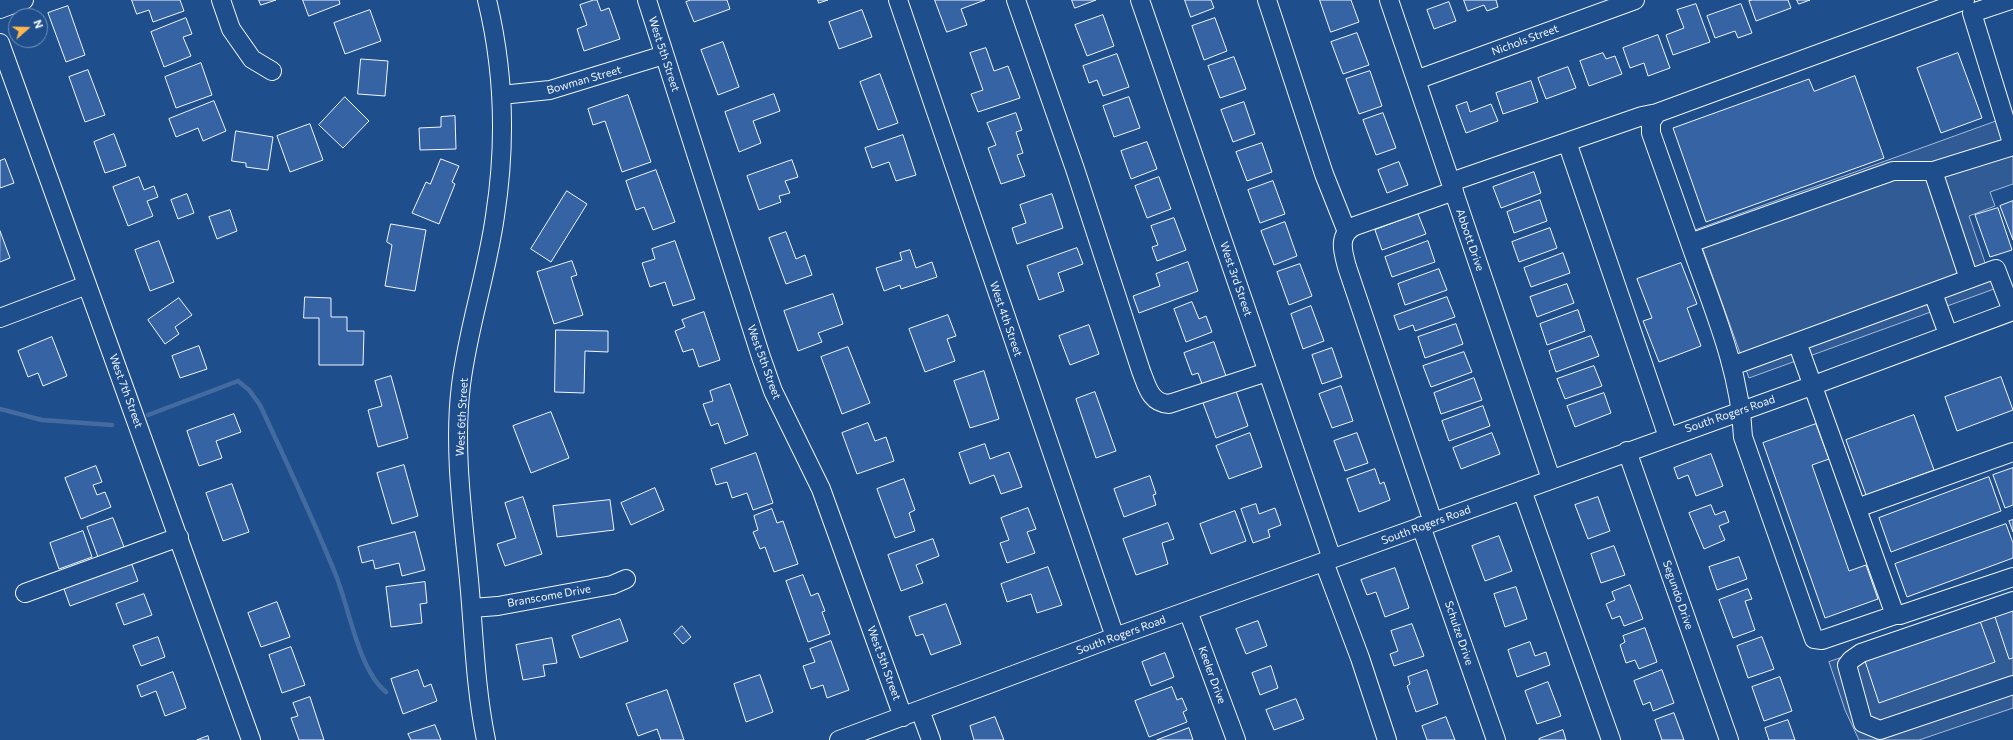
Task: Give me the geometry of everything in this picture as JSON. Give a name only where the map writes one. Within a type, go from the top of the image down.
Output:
[{"type":"street","points":[[0,9],[24,0]]},
{"type":"street","points":[[221,0],[231,29],[252,59],[272,71]]},
{"type":"street","points":[[487,0],[497,52],[501,95]]},
{"type":"street","name":"West 5th Street","points":[[647,0],[760,357],[773,391],[821,489],[903,717]]},
{"type":"street","name":"West 4th Street","points":[[898,0],[1115,637]]},
{"type":"street","points":[[1016,0],[1075,169],[1141,372],[1151,395],[1158,402],[1164,404],[1175,403],[1268,372]]},
{"type":"street","name":"West 3rd Street","points":[[1140,0],[1268,372],[1387,740]]},
{"type":"street","points":[[1267,0],[1324,174],[1347,232],[1354,226],[1567,142],[1642,116],[1657,113],[1965,0]]},
{"type":"street","name":"Abbott Drive","points":[[1389,0],[1551,479]]},
{"type":"street","name":"Nichols Street","points":[[1416,80],[1634,0]]},
{"type":"street","points":[[1690,243],[1892,171],[1933,171],[2013,146],[1972,13],[2011,0]]},
{"type":"street","name":"West 7th Street","points":[[0,43],[179,536],[251,740]]},
{"type":"street","name":"Bowman Street","points":[[501,95],[550,90],[664,55]]},
{"type":"street","name":"West 6th Street","points":[[486,740],[476,683],[472,608],[460,476],[459,427],[461,392],[495,216],[501,159],[501,95]]},
{"type":"street","points":[[1657,113],[1651,122],[1651,134],[1732,366],[1742,411],[1743,436],[1814,639],[1822,640],[2013,577]]},
{"type":"street","points":[[1567,142],[1668,437]]},
{"type":"street","points":[[1933,171],[1969,279]]},
{"type":"street","name":"Schulze Drive","points":[[1347,232],[1342,245],[1347,267],[1496,740]]},
{"type":"street","points":[[1732,366],[1996,269],[2013,311]]},
{"type":"street","points":[[0,318],[87,285]]},
{"type":"street","points":[[1933,293],[1948,334]]},
{"type":"street","name":"South Rogers Road","points":[[839,740],[1115,637],[1627,451],[1814,385],[2013,311]]},
{"type":"street","points":[[1798,342],[1895,615]]},
{"type":"street","name":"Segundo Drive","points":[[1627,451],[1729,740]]},
{"type":"street","points":[[1857,508],[2013,452]]},
{"type":"street","points":[[1522,490],[1611,740]]},
{"type":"street","points":[[25,593],[179,536]]},
{"type":"street","name":"Branscome Drive","points":[[472,608],[498,606],[612,585],[626,579]]},
{"type":"street","points":[[2013,601],[1862,653],[1846,665],[1863,723],[1880,730],[2013,685]]},
{"type":"street","name":"Keeler Drive","points":[[1188,611],[1236,740]]},
{"type":"street","points":[[920,710],[931,740]]},
{"type":"shaded area","points":[[2005,118],[2013,122],[2013,184],[1990,192],[1995,206],[1969,216],[1994,289],[1749,378],[1696,230]]},
{"type":"shaded area","points":[[2013,600],[2013,708],[1919,740],[1859,740],[1845,710],[1829,662]]},
{"type":"building","points":[[132,0],[180,0],[184,11],[153,22],[149,10],[137,14]]},
{"type":"building","points":[[259,0],[276,0],[261,5]]},
{"type":"building","points":[[303,0],[339,0],[340,4],[309,16]]},
{"type":"building","points":[[597,0],[601,11],[609,8],[620,39],[584,51],[577,29],[587,25],[580,5]]},
{"type":"building","points":[[691,0],[727,0],[730,9],[694,22],[686,2]]},
{"type":"building","points":[[818,0],[828,0],[819,3]]},
{"type":"building","points":[[935,0],[985,0],[961,9],[967,25],[947,32]]},
{"type":"building","points":[[1072,0],[1096,0],[1075,8]]},
{"type":"building","points":[[1185,0],[1211,0],[1214,8],[1191,17]]},
{"type":"building","points":[[1320,0],[1351,0],[1359,22],[1331,32]]},
{"type":"building","points":[[1464,0],[1496,0],[1498,7],[1487,11],[1484,5],[1468,11]]},
{"type":"building","points":[[1788,0],[1791,8],[1756,21],[1749,1]]},
{"type":"building","points":[[1797,0],[1810,0],[1799,4]]},
{"type":"building","points":[[1449,2],[1456,21],[1434,29],[1427,10]]},
{"type":"building","points":[[1696,4],[1710,42],[1673,55],[1666,35],[1684,28],[1677,10]]},
{"type":"building","points":[[1741,4],[1752,33],[1738,38],[1735,31],[1715,38],[1707,16]]},
{"type":"building","points":[[68,6],[85,55],[66,62],[48,13]]},
{"type":"building","points":[[370,10],[381,41],[345,54],[334,23]]},
{"type":"building","points":[[862,10],[872,37],[839,49],[829,22]]},
{"type":"building","points":[[1103,15],[1114,46],[1087,56],[1075,25]]},
{"type":"building","points":[[186,18],[192,34],[183,37],[191,56],[164,67],[151,32]]},
{"type":"building","points":[[1215,18],[1227,51],[1204,60],[1192,26]]},
{"type":"building","points":[[1357,33],[1369,65],[1343,74],[1331,42]]},
{"type":"building","points":[[1658,35],[1670,68],[1648,76],[1644,63],[1630,68],[1623,48]]},
{"type":"building","points":[[723,42],[739,87],[718,95],[701,50]]},
{"type":"building","points":[[986,48],[994,71],[1008,66],[1020,98],[978,112],[971,94],[983,90],[970,53]]},
{"type":"building","points":[[1603,53],[1606,59],[1615,56],[1622,74],[1589,86],[1580,61]]},
{"type":"building","points":[[1958,53],[1982,118],[1941,133],[1917,68]]},
{"type":"building","points":[[1117,54],[1129,87],[1103,96],[1097,80],[1089,83],[1083,66]]},
{"type":"building","points":[[1234,57],[1246,89],[1220,98],[1208,66]]},
{"type":"building","points":[[361,59],[388,61],[385,96],[358,94]]},
{"type":"building","points":[[201,63],[212,95],[176,108],[165,77]]},
{"type":"building","points":[[1568,67],[1576,88],[1546,99],[1538,78]]},
{"type":"building","points":[[88,70],[105,115],[85,122],[69,77]]},
{"type":"building","points":[[1370,71],[1382,106],[1359,114],[1346,79]]},
{"type":"building","points":[[880,74],[898,123],[878,130],[860,82]]},
{"type":"building","points":[[1855,76],[1884,158],[1706,222],[1673,128],[1809,79],[1814,91]]},
{"type":"building","points":[[1531,81],[1538,102],[1503,114],[1496,93]]},
{"type":"building","points":[[774,94],[780,111],[753,121],[761,143],[739,152],[725,112]]},
{"type":"building","points":[[628,95],[651,162],[622,172],[605,121],[593,125],[588,109]]},
{"type":"building","points":[[345,97],[369,121],[343,148],[319,125]]},
{"type":"building","points":[[1129,97],[1140,128],[1114,137],[1103,106]]},
{"type":"building","points":[[214,101],[226,131],[203,141],[198,128],[176,137],[169,119]]},
{"type":"building","points":[[1244,102],[1255,134],[1233,142],[1221,110]]},
{"type":"building","points":[[1467,102],[1470,112],[1491,104],[1498,121],[1466,133],[1456,106]]},
{"type":"building","points":[[1016,113],[1022,130],[1016,132],[1023,153],[1017,155],[1025,176],[1001,184],[988,148],[996,145],[987,123]]},
{"type":"building","points":[[1383,113],[1396,148],[1376,155],[1363,120]]},
{"type":"building","points":[[455,116],[456,149],[420,150],[419,128],[441,127],[441,117]]},
{"type":"building","points":[[310,124],[323,160],[290,172],[277,136]]},
{"type":"building","points":[[236,131],[273,137],[268,170],[246,167],[246,163],[232,161]]},
{"type":"building","points":[[114,134],[126,166],[105,173],[94,142]]},
{"type":"building","points":[[903,135],[916,175],[896,181],[889,162],[872,168],[865,148]]},
{"type":"building","points":[[1147,142],[1157,169],[1131,179],[1121,151]]},
{"type":"building","points":[[1262,143],[1272,172],[1247,181],[1236,152]]},
{"type":"building","points":[[5,159],[14,183],[0,188],[0,161]]},
{"type":"building","points":[[441,159],[459,166],[452,182],[455,184],[439,224],[412,213],[426,182],[430,184]]},
{"type":"building","points":[[792,160],[798,177],[785,181],[790,193],[779,196],[781,202],[759,210],[747,176]]},
{"type":"building","points":[[1399,162],[1408,185],[1387,193],[1378,170]]},
{"type":"building","points":[[656,170],[675,222],[653,230],[644,207],[636,210],[626,181]]},
{"type":"building","points":[[1534,172],[1541,193],[1501,208],[1493,187]]},
{"type":"building","points":[[139,177],[144,190],[154,186],[158,197],[147,201],[153,216],[128,226],[113,187]]},
{"type":"building","points":[[1159,177],[1171,209],[1147,218],[1135,186]]},
{"type":"building","points":[[1273,181],[1285,214],[1260,223],[1248,190]]},
{"type":"building","points":[[567,191],[587,204],[551,262],[531,249]]},
{"type":"building","points":[[187,194],[194,213],[178,219],[171,200]]},
{"type":"building","points":[[1052,194],[1063,228],[1017,244],[1012,228],[1026,223],[1020,205]]},
{"type":"building","points":[[1540,200],[1547,221],[1514,233],[1507,212]]},
{"type":"building","points":[[2013,201],[2013,240],[2000,206]]},
{"type":"building","points":[[1998,208],[2012,250],[1990,257],[1975,215]]},
{"type":"building","points":[[230,210],[237,231],[217,239],[209,217]]},
{"type":"building","points":[[1418,214],[1426,234],[1382,250],[1375,230]]},
{"type":"building","points":[[1174,218],[1186,250],[1157,261],[1152,247],[1158,245],[1151,226]]},
{"type":"building","points":[[1285,222],[1297,256],[1274,265],[1261,231]]},
{"type":"building","points":[[391,224],[426,230],[415,291],[385,286],[392,245],[387,242]]},
{"type":"building","points":[[1550,228],[1557,248],[1519,262],[1512,242]]},
{"type":"building","points":[[0,231],[10,258],[0,262]]},
{"type":"building","points":[[786,232],[796,259],[805,255],[812,275],[786,284],[769,238]]},
{"type":"building","points":[[159,241],[174,282],[150,291],[135,250]]},
{"type":"building","points":[[675,241],[695,299],[673,306],[665,282],[650,287],[642,263],[655,259],[652,249]]},
{"type":"building","points":[[1428,241],[1435,262],[1392,277],[1385,257]]},
{"type":"building","points":[[1077,248],[1083,264],[1058,273],[1064,291],[1039,300],[1027,266]]},
{"type":"building","points":[[910,250],[916,268],[932,262],[937,277],[901,289],[900,285],[884,291],[876,268],[902,260],[900,253]]},
{"type":"building","points":[[1563,253],[1570,273],[1531,287],[1524,268]]},
{"type":"building","points":[[572,261],[577,275],[571,277],[583,315],[554,324],[537,272]]},
{"type":"building","points":[[1188,262],[1198,291],[1139,313],[1133,296],[1160,286],[1156,274]]},
{"type":"building","points":[[1681,263],[1697,304],[1687,308],[1701,346],[1659,362],[1643,321],[1652,318],[1637,279]]},
{"type":"building","points":[[1300,264],[1312,296],[1289,305],[1277,272]]},
{"type":"building","points":[[1439,269],[1447,290],[1405,305],[1398,284]]},
{"type":"building","points":[[1567,284],[1574,303],[1537,317],[1530,297]]},
{"type":"building","points":[[833,294],[843,324],[818,333],[822,342],[798,351],[784,311]]},
{"type":"building","points":[[305,297],[331,298],[331,317],[347,317],[347,331],[364,331],[363,365],[319,365],[319,318],[304,318]]},
{"type":"building","points":[[1447,297],[1455,317],[1415,331],[1413,325],[1399,330],[1394,316]]},
{"type":"building","points":[[179,298],[192,315],[175,327],[179,334],[165,344],[148,320]]},
{"type":"building","points":[[1192,302],[1199,319],[1206,316],[1212,332],[1186,342],[1174,309]]},
{"type":"building","points":[[1311,306],[1324,341],[1303,349],[1291,314]]},
{"type":"building","points":[[1578,310],[1585,331],[1547,345],[1540,324]]},
{"type":"building","points":[[704,312],[720,360],[699,367],[693,349],[683,352],[675,331],[685,327],[682,320]]},
{"type":"building","points":[[948,315],[956,336],[947,339],[955,361],[925,372],[909,329]]},
{"type":"building","points":[[1456,324],[1463,344],[1425,358],[1418,337]]},
{"type":"building","points":[[1089,325],[1099,354],[1070,365],[1059,336]]},
{"type":"building","points":[[556,330],[608,331],[608,352],[585,351],[584,393],[555,392]]},
{"type":"building","points":[[1591,336],[1599,356],[1556,372],[1549,351]]},
{"type":"building","points":[[52,337],[67,376],[43,386],[38,373],[28,377],[18,351]]},
{"type":"building","points":[[1214,342],[1226,376],[1202,384],[1198,373],[1192,375],[1184,353]]},
{"type":"building","points":[[199,346],[207,369],[180,378],[172,356]]},
{"type":"building","points":[[848,347],[870,403],[842,414],[821,357]]},
{"type":"building","points":[[1332,348],[1342,377],[1322,384],[1312,355]]},
{"type":"building","points":[[1464,352],[1472,372],[1431,387],[1423,366]]},
{"type":"building","points":[[1594,366],[1602,386],[1565,399],[1557,379]]},
{"type":"building","points":[[984,371],[999,419],[970,428],[954,381]]},
{"type":"building","points":[[391,376],[408,438],[378,447],[368,410],[382,406],[375,381]]},
{"type":"building","points":[[2001,377],[2013,410],[1957,431],[1945,397]]},
{"type":"building","points":[[1474,378],[1482,400],[1441,414],[1434,393]]},
{"type":"building","points":[[730,384],[748,435],[725,444],[718,423],[711,426],[703,404],[713,401],[710,391]]},
{"type":"building","points":[[1341,386],[1353,421],[1332,428],[1319,394]]},
{"type":"building","points":[[1236,391],[1248,426],[1216,438],[1203,403]]},
{"type":"building","points":[[1095,392],[1116,451],[1096,458],[1076,399]]},
{"type":"building","points":[[1604,393],[1611,413],[1575,427],[1567,406]]},
{"type":"building","points":[[1483,406],[1490,426],[1449,441],[1442,421]]},
{"type":"building","points":[[551,412],[569,458],[531,473],[513,426]]},
{"type":"building","points":[[234,414],[241,432],[216,441],[222,458],[199,466],[187,431]]},
{"type":"building","points":[[1914,415],[1934,470],[1866,495],[1846,440]]},
{"type":"building","points":[[868,423],[875,441],[886,437],[894,461],[857,474],[842,433]]},
{"type":"building","points":[[1816,424],[1829,459],[1812,465],[1849,571],[1866,565],[1878,599],[1825,618],[1763,443]]},
{"type":"building","points":[[1250,433],[1262,467],[1229,479],[1216,446]]},
{"type":"building","points":[[1357,433],[1368,463],[1345,471],[1334,441]]},
{"type":"building","points":[[1492,433],[1500,454],[1461,469],[1453,448]]},
{"type":"building","points":[[985,444],[990,459],[1009,452],[1022,487],[1001,494],[994,475],[970,484],[959,453]]},
{"type":"building","points":[[756,453],[773,503],[753,510],[747,493],[732,498],[727,482],[716,485],[711,469]]},
{"type":"building","points":[[1711,454],[1723,486],[1696,496],[1688,475],[1678,479],[1674,468]]},
{"type":"building","points":[[404,465],[418,516],[392,524],[377,473]]},
{"type":"building","points":[[96,466],[102,482],[93,485],[97,495],[105,492],[111,507],[81,519],[65,478]]},
{"type":"building","points":[[2013,468],[2013,505],[2005,508],[1993,475]]},
{"type":"building","points":[[1375,469],[1380,484],[1384,482],[1390,500],[1359,512],[1347,479]]},
{"type":"building","points":[[1150,476],[1156,494],[1153,495],[1156,505],[1124,517],[1114,489]]},
{"type":"building","points":[[1989,477],[2001,511],[1891,552],[1879,518]]},
{"type":"building","points":[[904,479],[915,510],[909,513],[915,531],[895,538],[877,489]]},
{"type":"building","points":[[232,484],[249,532],[223,541],[206,493]]},
{"type":"building","points":[[655,488],[664,510],[631,525],[621,503]]},
{"type":"building","points":[[523,497],[542,554],[505,566],[497,544],[516,538],[505,503]]},
{"type":"building","points":[[1598,497],[1610,531],[1588,539],[1575,505]]},
{"type":"building","points":[[610,500],[614,530],[557,537],[553,506]]},
{"type":"building","points":[[1256,504],[1259,514],[1275,508],[1281,525],[1268,530],[1270,537],[1253,543],[1241,509]]},
{"type":"building","points":[[1711,505],[1715,515],[1725,511],[1729,522],[1719,526],[1725,540],[1704,549],[1689,513]]},
{"type":"building","points":[[1028,508],[1036,529],[1027,532],[1035,553],[1007,563],[1000,543],[1009,540],[1001,518]]},
{"type":"building","points":[[772,509],[777,523],[783,521],[798,564],[774,572],[765,547],[760,549],[753,532],[758,530],[754,516]]},
{"type":"building","points":[[1235,511],[1246,541],[1211,554],[1200,524]]},
{"type":"building","points":[[113,518],[124,547],[98,557],[87,527]]},
{"type":"building","points":[[2013,520],[2013,532],[2009,521]]},
{"type":"building","points":[[1168,523],[1174,539],[1162,543],[1168,564],[1136,575],[1123,539]]},
{"type":"building","points":[[2006,524],[2013,543],[2013,558],[1907,597],[1895,564]]},
{"type":"building","points":[[83,531],[92,557],[59,569],[50,543]]},
{"type":"building","points":[[415,532],[425,570],[402,576],[399,563],[375,569],[373,560],[362,563],[358,547]]},
{"type":"building","points":[[1499,536],[1512,571],[1485,581],[1472,546]]},
{"type":"building","points":[[933,539],[939,556],[916,565],[923,583],[901,591],[888,555]]},
{"type":"building","points":[[1614,546],[1625,575],[1601,583],[1591,554]]},
{"type":"building","points":[[1739,557],[1747,579],[1717,590],[1709,567]]},
{"type":"building","points":[[131,562],[138,581],[70,606],[63,586]]},
{"type":"building","points":[[1048,567],[1062,605],[1037,613],[1031,594],[1007,602],[1001,584]]},
{"type":"building","points":[[1395,568],[1409,608],[1385,617],[1376,592],[1367,595],[1361,580]]},
{"type":"building","points":[[803,575],[811,596],[818,593],[825,611],[822,612],[830,634],[808,642],[786,581]]},
{"type":"building","points":[[425,582],[427,603],[420,604],[422,623],[391,627],[386,587]]},
{"type":"building","points":[[1630,585],[1643,619],[1624,626],[1620,616],[1612,619],[1606,604],[1615,600],[1612,592]]},
{"type":"building","points":[[1516,587],[1527,619],[1505,627],[1494,594]]},
{"type":"building","points":[[1748,589],[1752,599],[1745,601],[1755,630],[1733,638],[1719,600]]},
{"type":"building","points":[[144,594],[152,615],[124,625],[116,604]]},
{"type":"building","points":[[277,602],[290,637],[261,647],[248,613]]},
{"type":"building","points":[[946,604],[961,644],[931,655],[923,634],[916,636],[909,617]]},
{"type":"building","points":[[2013,611],[2013,658],[2009,659],[1995,617]]},
{"type":"building","points":[[620,619],[628,641],[580,658],[572,636]]},
{"type":"building","points":[[1258,621],[1267,646],[1246,654],[1236,629]]},
{"type":"building","points":[[1980,621],[1995,662],[1879,703],[1865,661]]},
{"type":"building","points":[[1412,624],[1424,656],[1394,666],[1390,654],[1398,651],[1391,631]]},
{"type":"building","points":[[682,626],[691,637],[683,644],[674,634]]},
{"type":"building","points":[[1645,628],[1657,662],[1639,669],[1635,660],[1626,663],[1620,645],[1625,642],[1623,636]]},
{"type":"building","points":[[158,637],[165,657],[141,666],[133,646]]},
{"type":"building","points":[[1762,637],[1774,669],[1748,678],[1737,646]]},
{"type":"building","points":[[552,638],[557,663],[543,665],[545,676],[523,680],[516,645]]},
{"type":"building","points":[[831,641],[849,690],[827,698],[823,685],[811,689],[803,666],[815,662],[810,649]]},
{"type":"building","points":[[1530,642],[1535,656],[1546,652],[1550,665],[1517,677],[1508,650]]},
{"type":"building","points":[[291,647],[305,685],[282,693],[269,655]]},
{"type":"building","points":[[1165,653],[1174,677],[1151,686],[1142,662]]},
{"type":"building","points":[[1271,666],[1278,688],[1260,695],[1252,673]]},
{"type":"building","points":[[418,670],[424,687],[431,684],[437,701],[403,714],[391,679]]},
{"type":"building","points":[[1427,670],[1438,704],[1416,712],[1407,686],[1410,684],[1408,677]]},
{"type":"building","points":[[1662,670],[1674,703],[1653,711],[1650,702],[1643,705],[1634,681]]},
{"type":"building","points":[[173,672],[186,708],[165,716],[156,691],[141,697],[137,686]]},
{"type":"building","points":[[760,675],[773,712],[746,722],[734,684]]},
{"type":"building","points":[[1780,677],[1792,711],[1764,721],[1752,687]]},
{"type":"building","points":[[1548,682],[1561,716],[1537,724],[1525,691]]},
{"type":"building","points":[[1172,687],[1177,700],[1182,698],[1187,710],[1183,712],[1187,722],[1149,737],[1135,701]]},
{"type":"building","points":[[667,690],[684,740],[661,740],[657,729],[638,736],[626,704]]},
{"type":"building","points":[[310,697],[324,740],[299,740],[291,718],[298,716],[293,703]]},
{"type":"building","points":[[1296,699],[1304,719],[1274,730],[1266,710]]},
{"type":"building","points":[[1674,713],[1684,740],[1662,740],[1655,720]]},
{"type":"building","points":[[995,717],[1004,740],[974,740],[970,726]]},
{"type":"building","points":[[1446,717],[1455,740],[1427,740],[1422,726]]},
{"type":"building","points":[[1788,720],[1795,740],[1769,740],[1765,728]]},
{"type":"building","points":[[435,725],[441,740],[411,740],[408,734]]},
{"type":"building","points":[[1189,728],[1193,740],[1157,740]]},
{"type":"building","points":[[1563,730],[1566,740],[1539,740],[1539,739]]},
{"type":"building","points":[[208,736],[209,740],[197,740]]},
{"type":"waterway","points":[[148,415],[238,381],[249,390],[260,405],[299,489],[335,573],[355,637],[368,669],[376,682],[386,692]]},
{"type":"waterway","points":[[0,409],[42,420],[112,425]]}]
